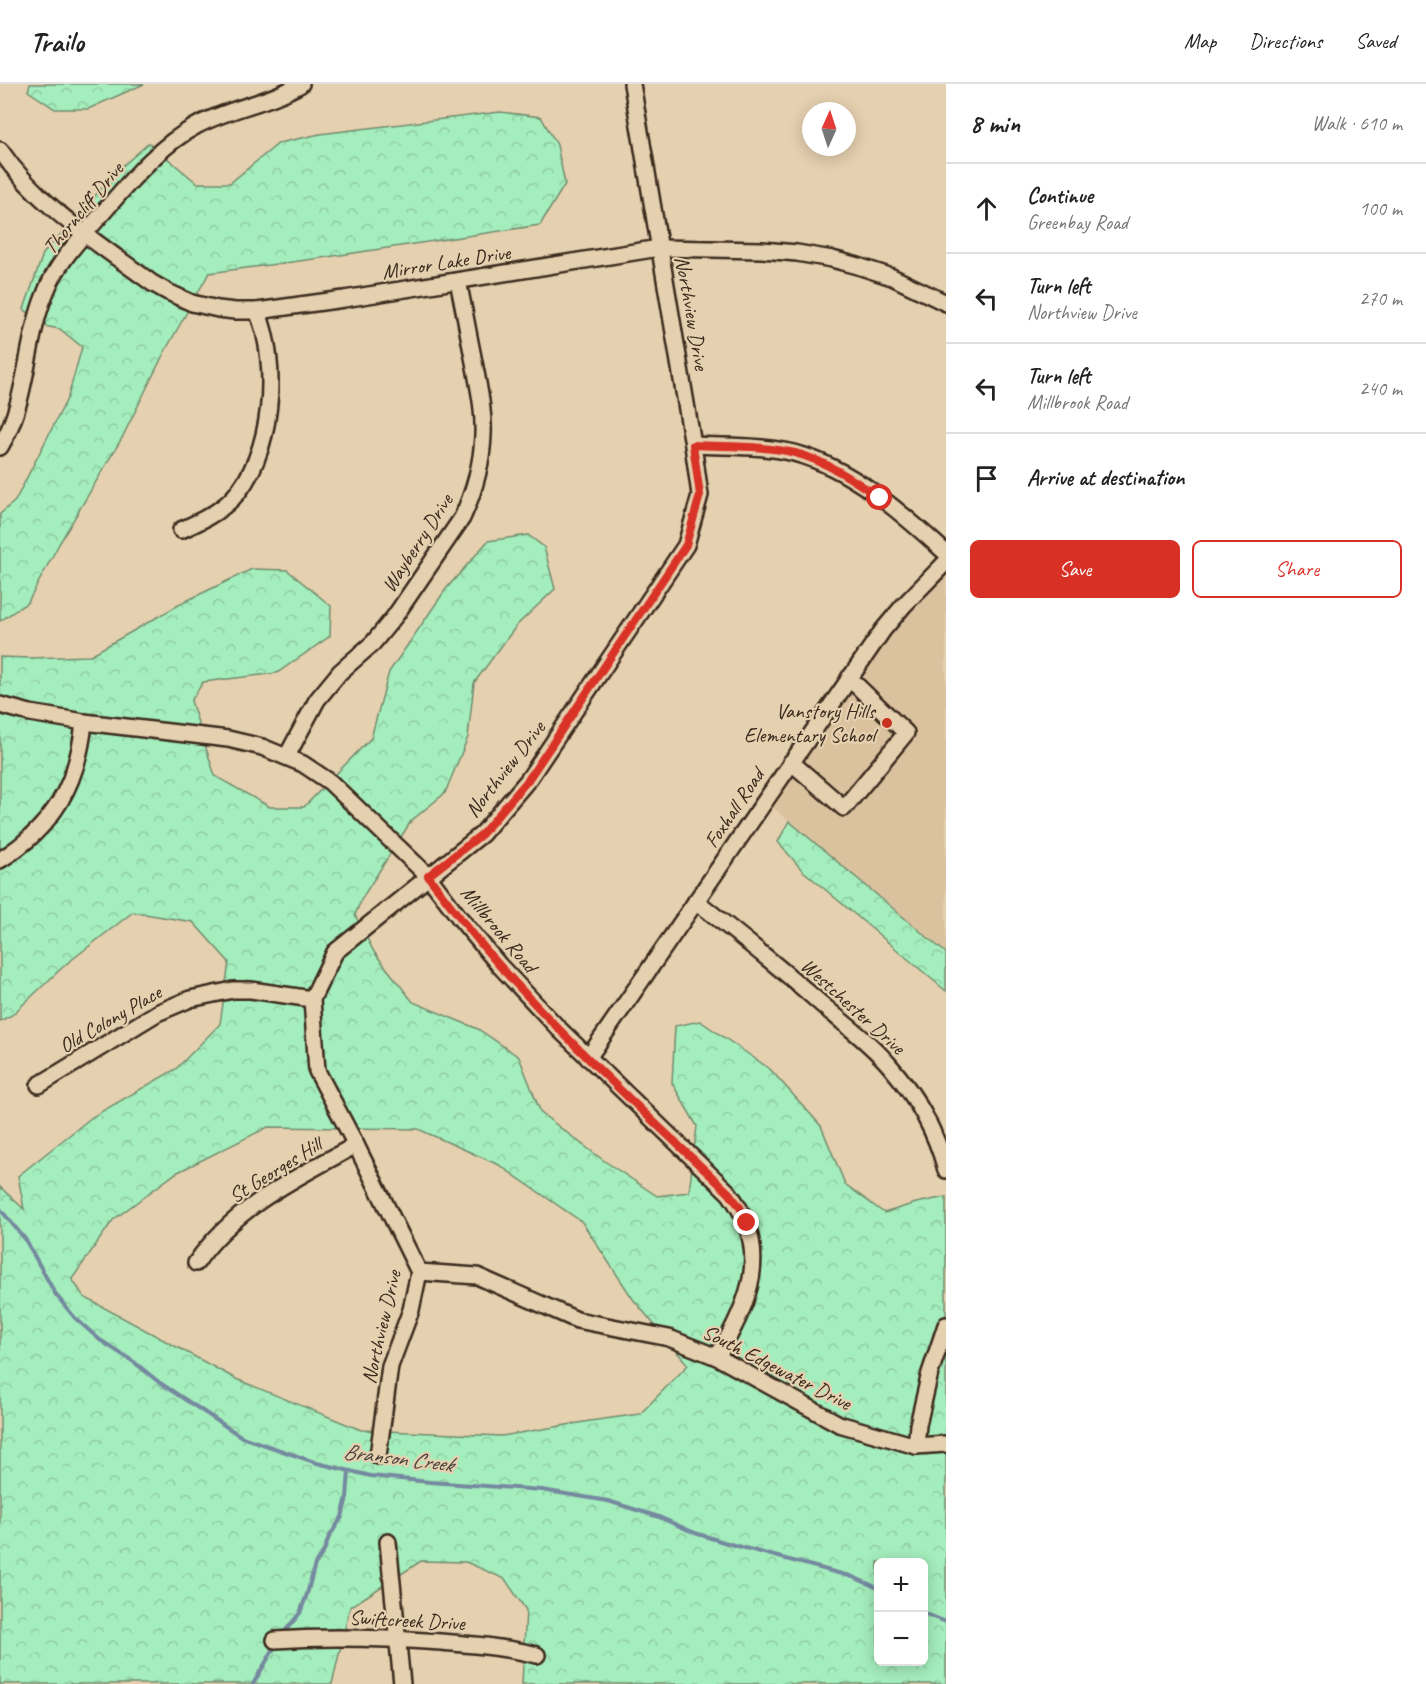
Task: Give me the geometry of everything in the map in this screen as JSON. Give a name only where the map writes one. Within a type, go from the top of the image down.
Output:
[{"type":"street","name":"Thorncliff Drive","points":[[0,447],[13,421],[18,404],[36,317],[45,292],[68,254],[85,233],[152,159],[172,141],[219,115],[287,92],[301,84]]},
{"type":"street","name":"Northview Drive","points":[[378,1456],[390,1366],[411,1310],[419,1272],[317,1071],[312,999],[335,952],[482,834],[528,780],[686,545],[700,495],[632,84]]},
{"type":"street","name":"Mirror Lake Drive","points":[[0,150],[24,180],[56,210],[152,283],[192,303],[218,309],[257,311],[659,248],[762,250],[832,259],[892,277],[946,303]]},
{"type":"street","name":"Wayberry Drive","points":[[287,756],[317,700],[333,679],[373,643],[395,616],[462,518],[478,477],[482,451],[483,416],[458,281]]},
{"type":"street","points":[[182,530],[208,517],[232,499],[253,467],[259,451],[266,425],[269,372],[267,346],[257,311]]},
{"type":"street","points":[[693,445],[768,449],[794,453],[819,462],[851,478],[880,498],[946,553]]},
{"type":"street","name":"Foxhall Road","points":[[588,1058],[883,630],[946,562]]},
{"type":"street","points":[[791,762],[844,808],[906,733],[849,678]]},
{"type":"street","name":"Millbrook Road","points":[[0,705],[30,713],[84,722],[228,738],[287,756],[330,782],[428,876],[499,965],[588,1058],[729,1193],[740,1207],[752,1240],[752,1275],[736,1326],[717,1357]]},
{"type":"street","points":[[0,860],[30,839],[54,812],[74,773],[84,722]]},
{"type":"street","name":"Westchester Drive","points":[[696,901],[776,964],[890,1066],[925,1117],[946,1170]]},
{"type":"street","name":"Old Colony Place","points":[[39,1085],[158,1012],[190,999],[225,992],[251,990],[312,999]]},
{"type":"street","name":"St Georges Hill","points":[[196,1263],[218,1235],[258,1200],[356,1144]]},
{"type":"street","name":"South Edgewater Drive","points":[[419,1272],[477,1276],[577,1320],[669,1338],[717,1357],[839,1425],[916,1446],[946,1444]]},
{"type":"street","points":[[916,1446],[918,1425],[930,1373],[946,1325]]},
{"type":"street","points":[[388,1542],[402,1684]]},
{"type":"street","name":"Swiftcreek Drive","points":[[275,1640],[310,1637],[397,1639],[495,1647],[537,1655]]},
{"type":"shaded area","name":"Vanstory Hills Elementary School","points":[[946,570],[946,953],[771,806],[883,640]]},
{"type":"green space","points":[[30,84],[144,84],[88,109],[55,109],[28,91]]},
{"type":"green space","points":[[500,112],[541,117],[557,145],[565,184],[540,225],[209,273],[164,353],[122,438],[59,544],[28,602],[0,621],[0,514],[15,501],[68,397],[82,347],[60,329],[44,326],[24,309],[43,254],[118,170],[149,143],[197,183],[230,183],[279,143],[320,134]]},
{"type":"green space","points":[[528,535],[544,547],[555,589],[517,625],[474,683],[468,737],[445,793],[411,821],[362,898],[355,915],[374,952],[413,1002],[478,1029],[519,1057],[541,1113],[603,1160],[657,1196],[689,1192],[697,1126],[672,1083],[675,1026],[700,1021],[770,1069],[821,1126],[845,1184],[884,1213],[946,1197],[946,1684],[522,1684],[526,1610],[505,1579],[466,1562],[421,1561],[350,1607],[332,1684],[0,1684],[0,1187],[24,1209],[18,1176],[92,1117],[176,1069],[220,1024],[229,962],[193,922],[133,912],[65,965],[12,1015],[0,1021],[0,657],[89,656],[184,602],[252,569],[287,570],[331,606],[330,636],[277,673],[203,682],[191,701],[215,776],[270,807],[304,807],[371,738],[389,672],[446,589],[488,541]],"holes":[[[268,1127],[418,1129],[499,1165],[582,1222],[633,1299],[688,1365],[640,1414],[502,1436],[361,1430],[236,1379],[84,1297],[72,1279],[113,1220],[176,1173]]]},
{"type":"green space","points":[[789,821],[946,953],[946,991],[802,870],[778,842]]},
{"type":"waterway","name":"Branson Creek","points":[[0,1209],[25,1239],[56,1295],[75,1318],[100,1340],[134,1362],[160,1383],[242,1437],[317,1463],[371,1476],[542,1490],[608,1501],[659,1517],[695,1533],[853,1577],[874,1586]]},
{"type":"waterway","points":[[281,1636],[300,1613],[315,1564],[342,1517],[347,1497],[349,1471]]},
{"type":"waterway","name":"Branson Creek","points":[[928,1615],[946,1622]]},
{"type":"waterway","points":[[253,1684],[276,1645]]},
{"type":"place","name":"Vanstory Hills Elementary School","points":[[887,723]]},
{"type":"route","points":[[747,1223],[740,1207],[729,1193],[588,1058],[499,965],[428,876],[482,834],[528,780],[686,545],[700,495],[693,445],[768,449],[794,453],[851,478],[880,498]]}]
